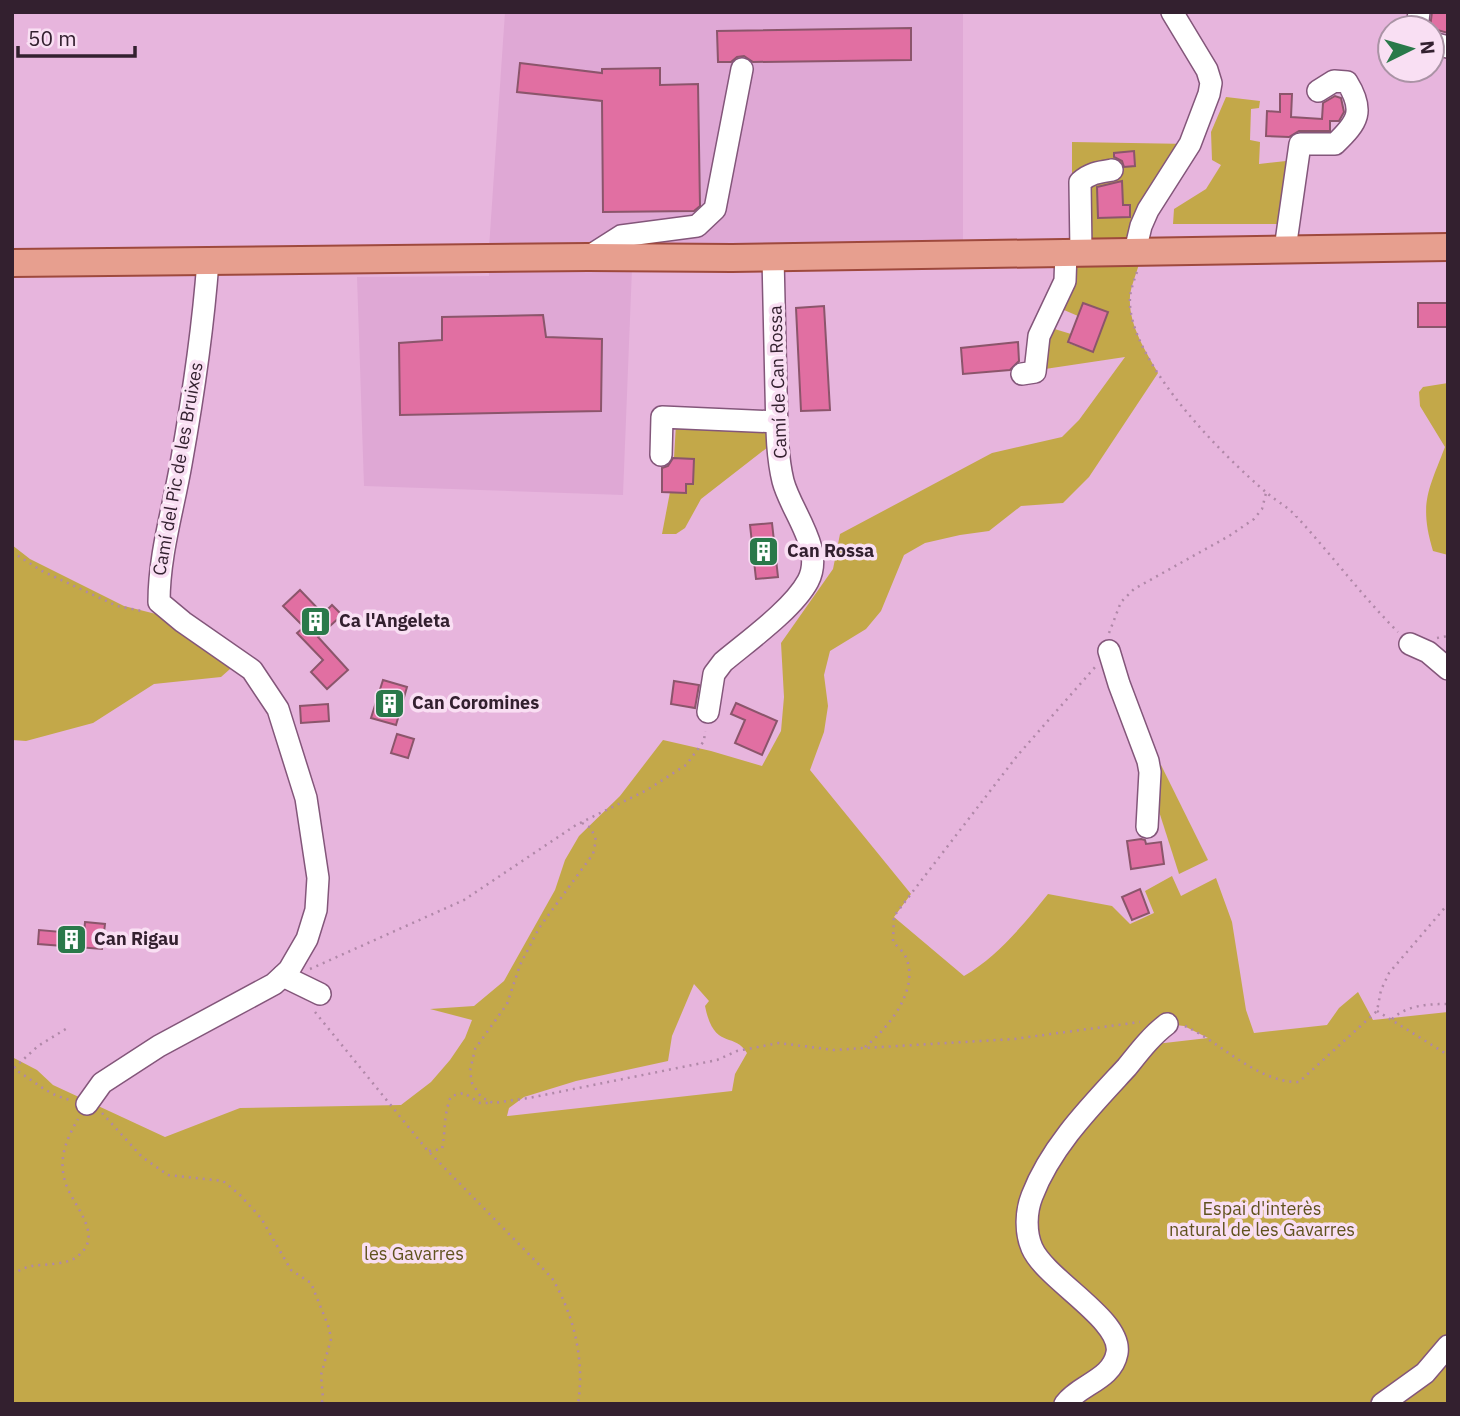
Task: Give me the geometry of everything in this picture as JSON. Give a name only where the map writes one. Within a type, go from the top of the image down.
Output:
[{"type":"main road","points":[[12,263],[774,257],[1448,247]]},
{"type":"street","points":[[1135,251],[1148,210],[1190,144],[1209,94],[1207,70],[1172,12]]},
{"type":"street","points":[[588,257],[621,236],[697,226],[715,209],[743,69]]},
{"type":"street","points":[[1285,249],[1300,144],[1335,144],[1353,127],[1357,110],[1355,95],[1347,82],[1334,81],[1318,91]]},
{"type":"street","points":[[1022,373],[1035,372],[1039,336],[1065,281],[1074,252],[1080,182],[1087,176],[1112,170]]},
{"type":"street","name":"Camí de Can Rossa","points":[[708,712],[714,674],[723,662],[796,598],[809,580],[813,560],[809,538],[783,481],[777,422],[774,257]]},
{"type":"street","name":"Camí del Pic de les Bruixes","points":[[170,611],[159,602],[159,575],[181,465],[204,311],[208,261]]},
{"type":"street","points":[[661,455],[662,417],[777,422]]},
{"type":"street","points":[[87,1104],[102,1083],[111,1077],[159,1046],[274,984],[283,976],[307,939],[318,894],[306,798],[278,709],[252,670],[170,611]]},
{"type":"street","points":[[1410,644],[1428,652],[1448,669]]},
{"type":"street","points":[[1110,651],[1119,684],[1148,761],[1150,772],[1147,828]]},
{"type":"street","points":[[283,976],[316,1000]]},
{"type":"street","points":[[1065,1404],[1107,1372],[1117,1355],[1117,1347],[1114,1334],[1105,1322],[1042,1265],[1028,1235],[1027,1214],[1032,1196],[1060,1145],[1112,1082],[1167,1024]]},
{"type":"street","points":[[1382,1404],[1425,1373],[1448,1346]]},
{"type":"path","points":[[1135,251],[1139,264],[1130,297],[1134,323],[1158,373],[1211,440],[1266,493],[1294,514],[1380,614],[1410,644]]},
{"type":"path","points":[[864,1048],[882,1033],[901,1005],[910,973],[906,957],[893,942],[894,916],[1017,757],[1110,651],[1108,635],[1121,602],[1145,582],[1229,536],[1254,519],[1262,509],[1266,493]]},
{"type":"path","points":[[12,552],[42,571],[117,607],[170,611]]},
{"type":"path","points":[[283,976],[316,968],[464,900],[576,825],[647,790],[686,765],[704,741],[708,712]]},
{"type":"path","points":[[493,1103],[481,1097],[472,1083],[470,1071],[475,1049],[507,1003],[520,965],[539,928],[593,853],[596,840],[592,828],[582,823]]},
{"type":"path","points":[[428,1151],[442,1149],[443,1120],[451,1096],[464,1093],[480,1103],[529,1098],[717,1060],[737,1051],[779,1043],[834,1050],[1014,1039],[1079,1032],[1132,1022],[1167,1024],[1185,1026],[1205,1035],[1271,1077],[1299,1082],[1377,1011],[1381,990],[1390,973],[1448,904]]},
{"type":"path","points":[[316,1000],[428,1151],[540,1264],[560,1292],[574,1329],[579,1363],[578,1404]]},
{"type":"path","points":[[1392,1019],[1401,1010],[1448,1003]]},
{"type":"path","points":[[1377,1011],[1448,1055]]},
{"type":"path","points":[[69,1027],[38,1046],[13,1068],[44,1091],[101,1111],[142,1157],[168,1175],[223,1181],[261,1218],[291,1270],[311,1283],[329,1328],[331,1339],[321,1375],[321,1404]]},
{"type":"path","points":[[12,1274],[29,1266],[75,1258],[86,1246],[89,1234],[86,1221],[64,1179],[62,1161],[66,1139],[87,1104]]},
{"type":"shaded area","points":[[505,12],[963,12],[963,243],[632,268],[623,495],[364,486],[357,277],[489,276]]},
{"type":"green space","points":[[1226,97],[1260,101],[1259,108],[1251,109],[1250,140],[1260,142],[1259,164],[1286,161],[1278,224],[1173,224],[1174,209],[1206,189],[1221,165],[1212,160],[1211,132]]},
{"type":"green space","points":[[1072,142],[1190,144],[1138,239],[1087,241],[1072,198]]},
{"type":"green space","points":[[1139,264],[1132,284],[1130,306],[1138,336],[1158,373],[1089,477],[1063,503],[1021,506],[989,531],[925,543],[904,555],[881,611],[866,629],[830,651],[824,675],[828,706],[824,732],[810,770],[911,894],[894,917],[964,976],[999,949],[1048,894],[1112,906],[1130,924],[1154,913],[1145,891],[1172,876],[1181,896],[1216,878],[1232,922],[1246,1010],[1254,1033],[1327,1025],[1339,1008],[1358,992],[1373,1020],[1448,1012],[1448,1404],[12,1404],[12,1057],[37,1070],[53,1085],[165,1137],[240,1108],[401,1105],[431,1082],[450,1060],[465,1038],[472,1020],[430,1009],[474,1006],[504,981],[555,890],[565,860],[579,836],[620,796],[663,740],[762,766],[781,731],[784,697],[781,643],[833,569],[840,534],[992,453],[1062,437],[1079,420],[1125,357],[1045,369],[1048,327],[1071,334],[1068,343],[1093,352],[1108,313],[1083,303],[1078,316],[1057,307],[1071,265]],"holes":[[[694,984],[709,1001],[705,1006],[714,1029],[747,1053],[735,1074],[732,1091],[507,1116],[509,1108],[524,1097],[576,1081],[668,1061],[672,1036]],[[1167,1024],[1184,1026],[1208,1038],[1147,1045]]]},
{"type":"green space","points":[[1448,383],[1448,555],[1433,551],[1426,509],[1430,487],[1445,447],[1420,406],[1419,392],[1423,387]]},
{"type":"green space","points":[[676,424],[768,428],[768,447],[701,499],[685,528],[676,534],[662,534],[670,492],[685,493],[686,484],[693,484],[694,459],[674,458]]},
{"type":"green space","points":[[12,545],[30,559],[124,606],[168,617],[226,657],[230,669],[221,677],[154,684],[93,723],[26,741],[12,740]]},
{"type":"green space","points":[[1161,765],[1208,860],[1179,874],[1156,802],[1158,766]]},
{"type":"building","points":[[1448,12],[1448,33],[1446,14],[1432,14]]},
{"type":"building","points":[[911,28],[911,60],[753,62],[744,56],[731,62],[718,62],[717,31]]},
{"type":"building","points":[[520,63],[602,73],[602,69],[660,68],[660,85],[698,84],[700,206],[694,211],[603,212],[602,101],[517,92]]},
{"type":"building","points":[[1280,94],[1292,94],[1291,117],[1322,119],[1323,103],[1335,96],[1341,98],[1344,112],[1339,121],[1330,121],[1330,131],[1299,131],[1289,137],[1266,136],[1267,111],[1280,112]]},
{"type":"building","points":[[1134,151],[1135,166],[1124,167],[1122,161],[1114,157],[1114,153]]},
{"type":"building","points":[[1122,181],[1123,205],[1130,205],[1130,217],[1098,218],[1097,187]]},
{"type":"building","points":[[1083,303],[1108,312],[1093,352],[1068,342]]},
{"type":"building","points":[[1418,303],[1448,303],[1448,327],[1418,327]]},
{"type":"building","points":[[824,306],[830,410],[801,411],[796,308]]},
{"type":"building","points":[[543,315],[546,337],[602,339],[601,411],[400,415],[399,343],[442,340],[442,317]]},
{"type":"building","points":[[1018,342],[1019,361],[1010,370],[963,374],[961,348]]},
{"type":"building","points":[[673,458],[694,459],[693,484],[686,484],[686,493],[662,492],[662,468],[668,466]]},
{"type":"building","name":"Can Rossa","points":[[772,523],[778,577],[756,579],[750,525]]},
{"type":"building","name":"Ca l'Angeleta","points":[[300,590],[323,614],[332,605],[342,615],[318,637],[348,670],[327,689],[311,672],[323,660],[297,633],[304,627],[283,606]]},
{"type":"building","name":"Can Coromines","points":[[383,680],[407,687],[396,725],[371,718]]},
{"type":"building","points":[[674,681],[699,685],[695,708],[671,704]]},
{"type":"building","points":[[736,703],[777,721],[762,755],[735,743],[745,720],[731,714]]},
{"type":"building","points":[[328,704],[329,721],[301,723],[300,706]]},
{"type":"building","points":[[397,734],[414,739],[408,758],[391,753]]},
{"type":"building","points":[[1145,840],[1146,844],[1161,842],[1164,864],[1131,869],[1127,841]]},
{"type":"building","points":[[1140,889],[1149,913],[1132,920],[1122,897]]},
{"type":"building","name":"Can Rigau","points":[[85,922],[105,924],[102,949],[38,944],[39,930],[84,934]]},
{"type":"place","name":"Can Rossa","points":[[764,551]]},
{"type":"place","name":"Ca l'Angeleta","points":[[316,621]]},
{"type":"place","name":"Can Coromines","points":[[389,703]]},
{"type":"place","name":"Can Rigau","points":[[71,939]]},
{"type":"park label","name":"Espai d'interès natural de les Gavarres","points":[[1262,1219]]},
{"type":"park label","name":"les Gavarres","points":[[414,1254]]}]
